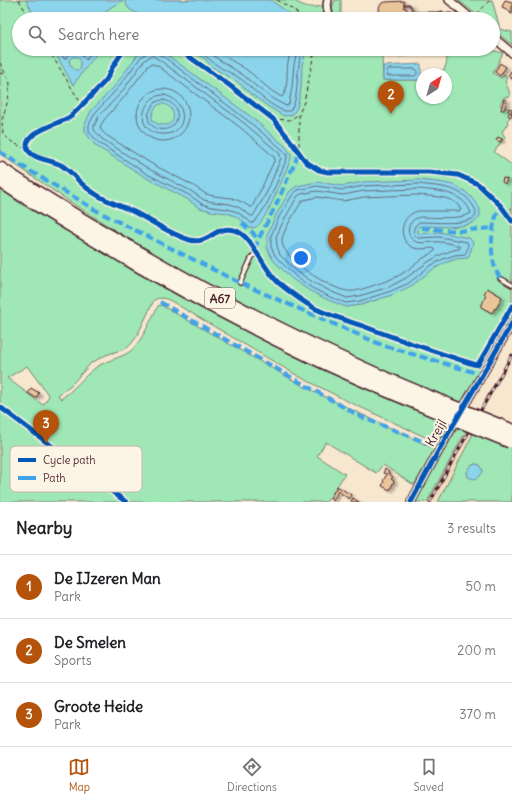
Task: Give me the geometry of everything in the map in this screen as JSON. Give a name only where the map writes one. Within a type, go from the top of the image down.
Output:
[{"type":"highway","name":"A67","points":[[0,169],[102,233],[184,280],[291,335],[448,411]]},
{"type":"highway","name":"A67","points":[[0,180],[98,242],[180,289],[248,325],[368,382],[448,411],[512,438]]},
{"type":"street","points":[[328,0],[328,12]]},
{"type":"street","points":[[449,0],[464,12]]},
{"type":"street","points":[[500,43],[512,53]]},
{"type":"street","name":"Kreijl","points":[[411,502],[440,448],[512,323]]},
{"type":"lane","points":[[240,283],[252,257],[256,252]]},
{"type":"lane","points":[[500,278],[512,285]]},
{"type":"path","points":[[19,0],[26,12]]},
{"type":"path","points":[[277,0],[296,12]]},
{"type":"path","points":[[479,12],[490,0]]},
{"type":"path","points":[[52,56],[80,107],[87,100]]},
{"type":"path","points":[[301,155],[299,114],[304,102],[313,58]]},
{"type":"path","points":[[0,63],[10,83],[8,100],[2,120],[3,134],[12,142],[31,153]]},
{"type":"path","points":[[0,73],[6,74]]},
{"type":"path","points":[[273,119],[290,120],[299,114]]},
{"type":"path","points":[[268,115],[278,124]]},
{"type":"path","points":[[27,143],[27,147],[31,153]]},
{"type":"path","points":[[295,147],[301,155]]},
{"type":"path","points":[[506,213],[512,208]]},
{"type":"shaded area","points":[[467,429],[474,432],[438,502],[427,502]]},
{"type":"green space","points":[[0,0],[292,0],[308,7],[324,5],[325,7],[322,12],[12,12],[12,56],[383,56],[382,58],[383,80],[416,80],[416,104],[452,104],[452,68],[445,68],[446,56],[500,56],[500,52],[503,53],[493,73],[501,78],[504,75],[507,78],[505,81],[510,97],[504,97],[500,105],[512,110],[512,114],[502,132],[505,137],[494,152],[512,165],[512,319],[461,406],[302,334],[263,314],[156,256],[67,200],[0,154]]},
{"type":"green space","points":[[335,0],[341,0],[341,12],[331,12],[330,8],[332,8]]},
{"type":"green space","points":[[458,0],[492,0],[495,12],[473,12]]},
{"type":"green space","points":[[500,29],[512,32],[512,45],[500,35]]},
{"type":"green space","points":[[0,189],[21,204],[131,269],[199,306],[344,378],[452,424],[440,442],[436,442],[347,401],[298,376],[171,301],[158,298],[154,300],[137,336],[127,348],[106,355],[91,363],[72,384],[58,395],[61,399],[95,368],[126,354],[131,350],[145,332],[158,306],[161,305],[305,387],[435,449],[414,485],[383,465],[376,473],[326,442],[317,456],[345,474],[328,500],[325,502],[0,502]],"holes":[[[27,366],[49,396],[43,405],[7,378]]]},
{"type":"green space","points":[[458,427],[467,429],[427,502],[415,502]]},
{"type":"green space","points":[[474,432],[512,448],[512,502],[438,502]],"holes":[[[473,465],[480,465],[483,472],[480,474],[467,473],[469,468]]]},
{"type":"water","points":[[26,0],[124,0],[106,12],[32,12]]},
{"type":"water","points":[[124,0],[270,0],[288,12],[135,12],[129,9]]},
{"type":"water","points":[[57,56],[95,56],[73,85]],"holes":[[[72,57],[78,57],[81,62],[80,70],[75,70],[70,65],[69,60]]]},
{"type":"water","points":[[137,56],[169,56],[250,116],[286,147],[291,154],[291,159],[270,206],[260,223],[256,227],[250,228],[235,216],[200,208],[187,199],[145,177],[96,146],[85,132],[85,124],[91,111],[114,87]],"holes":[[[165,104],[169,107],[173,114],[172,122],[164,125],[156,123],[152,120],[153,113],[158,105]]]},
{"type":"water","points":[[200,56],[305,56],[302,65],[301,89],[297,108],[292,115],[284,116],[251,94],[238,82],[212,67]]},
{"type":"water","points":[[388,56],[409,56],[388,57]]},
{"type":"water","points":[[421,64],[421,68],[416,68],[416,80],[383,80],[383,66]]},
{"type":"water","points":[[419,180],[450,184],[463,190],[469,194],[478,206],[480,215],[476,221],[467,225],[454,227],[418,227],[419,234],[439,232],[469,238],[473,242],[468,258],[456,259],[445,263],[432,270],[411,286],[392,295],[361,305],[346,307],[310,291],[292,279],[273,260],[267,248],[267,235],[276,215],[290,191],[297,186],[317,182],[343,186],[363,182]]},
{"type":"water","points":[[476,464],[481,466],[483,472],[476,479],[468,477],[467,473],[469,468]]},
{"type":"building","points":[[505,0],[512,2],[512,14],[510,11],[502,7]]},
{"type":"building","points":[[404,1],[404,8],[406,8],[409,12],[379,12],[379,7],[382,3]]},
{"type":"building","points":[[410,4],[415,12],[413,12],[409,5],[404,5]]},
{"type":"building","points":[[500,63],[506,67],[500,76],[495,72]]},
{"type":"building","points":[[512,71],[512,79],[508,76]]},
{"type":"building","points":[[504,99],[507,100],[504,110],[501,110]]},
{"type":"building","points":[[510,108],[512,109],[512,115],[510,117],[508,115],[510,112],[508,111]]},
{"type":"building","points":[[498,137],[502,139],[500,142],[496,140]]},
{"type":"building","points":[[503,178],[507,179],[505,184],[502,182]]},
{"type":"building","points":[[487,288],[502,297],[496,309],[495,308],[492,313],[481,307]]},
{"type":"building","points":[[31,388],[39,393],[36,398],[28,393]]},
{"type":"building","points":[[385,469],[393,477],[391,479],[394,481],[390,490],[382,486],[387,474],[383,473]]},
{"type":"building","points":[[337,486],[351,495],[349,499],[338,491],[333,501],[330,499]]},
{"type":"building","points":[[353,498],[359,502],[351,502]]},
{"type":"railway","points":[[430,502],[512,355]]},
{"type":"marked path","points":[[0,152],[99,212],[240,283],[382,345],[483,375]]},
{"type":"marked path","points":[[255,249],[299,153]]},
{"type":"marked path","points":[[500,278],[496,271],[492,256],[492,238],[495,220],[501,206]]},
{"type":"marked path","points":[[242,223],[258,240]]},
{"type":"marked path","points":[[422,228],[457,231],[492,228]]},
{"type":"marked path","points":[[160,302],[361,417],[440,448]]},
{"type":"cycle path","points":[[120,56],[106,80],[74,113],[68,118],[43,129],[31,137],[27,147],[32,154],[61,165],[81,183],[99,196],[131,210],[169,232],[183,238],[197,241],[202,240],[217,232],[227,229],[241,233],[247,239],[274,278],[293,294],[316,309],[473,364],[478,365],[512,306]]},
{"type":"cycle path","points":[[188,56],[273,119],[306,162],[319,170],[328,172],[429,172],[458,175],[478,184],[501,206],[512,221]]},
{"type":"cycle path","points":[[411,502],[440,448],[512,323]]},
{"type":"cycle path","points":[[0,407],[52,446]]},
{"type":"cycle path","points":[[113,492],[126,502]]},
{"type":"place","name":"De Smelen","points":[[391,114]]},
{"type":"place","name":"De IJzeren Man","points":[[341,259]]},
{"type":"place","name":"Groote Heide","points":[[46,443]]}]
